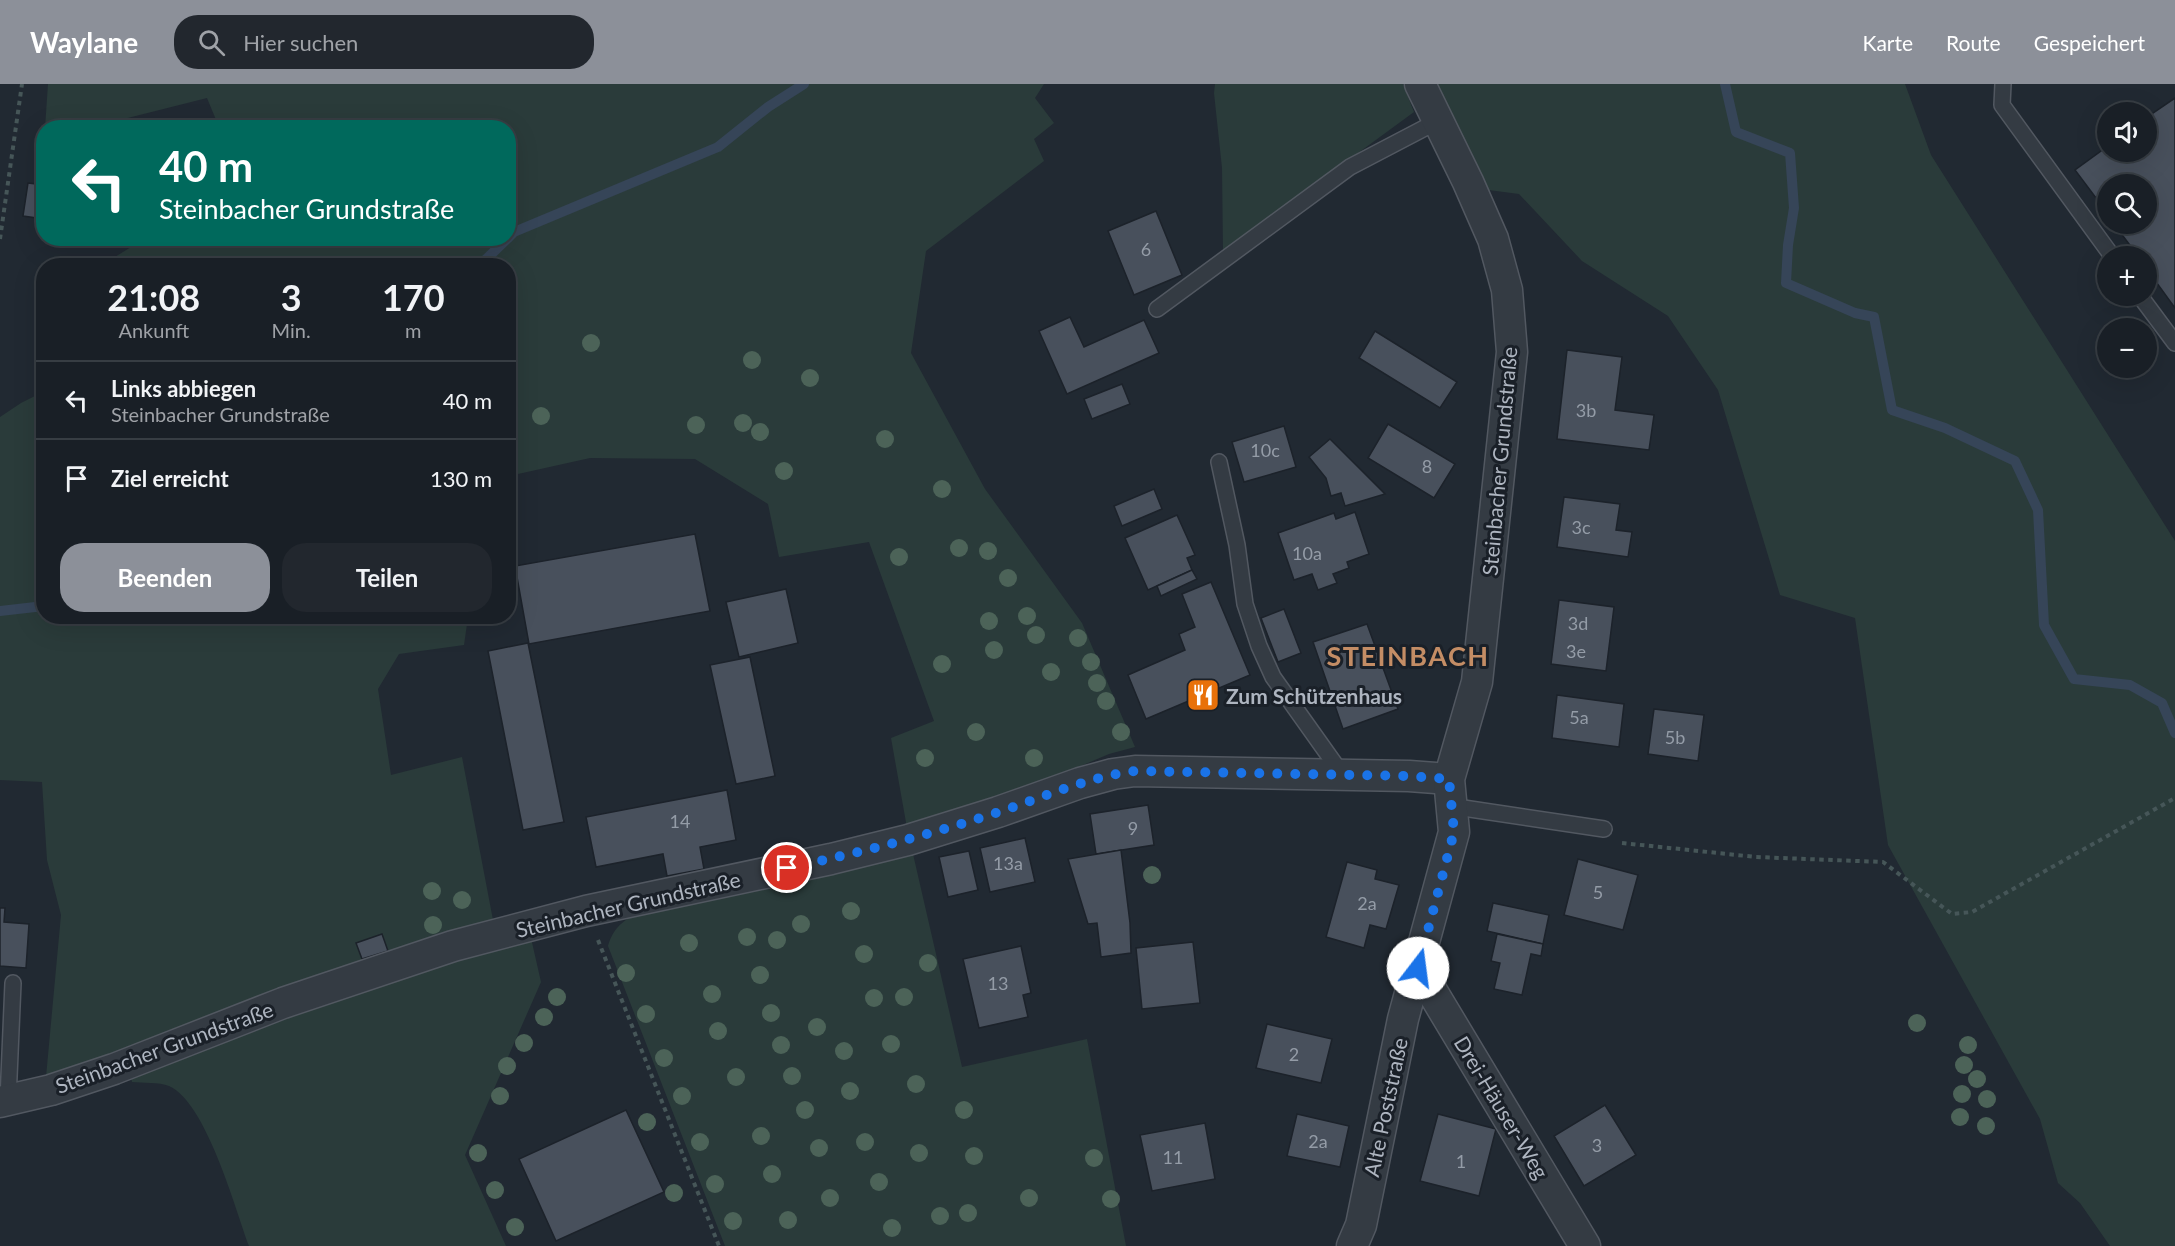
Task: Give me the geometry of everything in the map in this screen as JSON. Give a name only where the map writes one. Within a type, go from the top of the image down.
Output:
[{"type":"street","name":"Steinbacher Grundstraße","points":[[1418,968],[1454,832],[1450,793],[1477,682],[1512,352],[1507,290],[1493,238],[1420,84]]},
{"type":"street","name":"Steinbacher Grundstraße","points":[[4,1101],[51,1090],[114,1069],[284,1003],[453,946],[586,911],[831,859],[908,840],[1113,774],[1135,771],[1409,776],[1450,793]]},
{"type":"street","name":"Alte Poststraße","points":[[1352,1246],[1361,1225],[1403,1019],[1418,968]]},
{"type":"street","name":"Drei-Häuser-Weg","points":[[1418,968],[1585,1246]]},
{"type":"lane","points":[[2003,84],[2002,105],[2105,246]]},
{"type":"lane","points":[[1158,309],[1350,167],[1438,122]]},
{"type":"lane","points":[[2147,306],[2175,343]]},
{"type":"lane","points":[[1219,462],[1237,544],[1245,604],[1259,645],[1273,677],[1342,775]]},
{"type":"lane","points":[[1450,793],[1604,829]]},
{"type":"lane","points":[[4,1101],[13,983]]},
{"type":"path","points":[[0,239],[22,84]]},
{"type":"path","points":[[1604,829],[1607,842],[1756,856],[1883,862],[1952,914],[1972,912],[2175,798]]},
{"type":"path","points":[[586,911],[719,1246]]},
{"type":"shaded area","points":[[48,84],[1044,84],[1035,98],[1054,123],[1034,139],[1044,161],[926,251],[911,353],[985,489],[1082,623],[1135,747],[1109,754],[1010,796],[907,828],[891,738],[934,721],[869,542],[779,557],[768,504],[695,459],[590,458],[516,474],[516,258],[113,258],[133,246],[516,246],[516,120],[216,120],[207,98],[120,120],[46,120]]},
{"type":"shaded area","points":[[1215,84],[1403,84],[1414,112],[1223,252],[1222,168]]},
{"type":"shaded area","points":[[1429,84],[1905,84],[1931,155],[2175,541],[2175,1246],[2110,1246],[2080,1203],[2058,1183],[2040,1119],[1888,845],[1855,618],[1780,595],[1718,390],[1668,316],[1582,261],[1519,194],[1481,189]]},
{"type":"shaded area","points":[[36,396],[36,624],[467,624],[464,645],[399,654],[378,689],[391,775],[462,757],[493,920],[46,1077],[61,915],[47,860],[42,782],[0,780],[0,417]]},
{"type":"shaded area","points":[[913,854],[962,1067],[1087,1039],[1126,1246],[725,1246],[608,946],[612,935],[622,923],[636,914]]},
{"type":"shaded area","points":[[531,938],[541,982],[465,1155],[506,1246],[249,1246],[218,1158],[195,1112],[182,1096],[169,1086],[132,1082],[130,1073],[350,988]]},
{"type":"building","points":[[2175,98],[2175,308],[2157,283],[2157,246],[2130,246],[2122,234],[2157,234],[2157,174],[2097,174],[2097,199],[2075,170],[2097,154],[2097,162],[2157,162],[2157,110]]},
{"type":"building","points":[[28,183],[36,184],[36,218],[23,216]]},
{"type":"building","points":[[1156,211],[1182,275],[1134,295],[1108,231]]},
{"type":"building","points":[[1070,317],[1084,347],[1144,320],[1159,353],[1067,394],[1039,331]]},
{"type":"building","points":[[1375,331],[1457,382],[1440,408],[1359,358]]},
{"type":"building","points":[[1567,350],[1622,357],[1615,410],[1654,415],[1649,450],[1557,439]]},
{"type":"building","points":[[1122,384],[1130,404],[1092,419],[1084,399]]},
{"type":"building","points":[[1388,424],[1455,464],[1434,498],[1368,458]]},
{"type":"building","points":[[1284,426],[1296,467],[1244,482],[1232,442]]},
{"type":"building","points":[[1330,439],[1385,494],[1345,506],[1341,493],[1331,496],[1326,478],[1309,457]]},
{"type":"building","points":[[1154,489],[1162,509],[1122,526],[1114,506]]},
{"type":"building","points":[[1564,497],[1620,504],[1616,530],[1632,532],[1628,557],[1557,547]]},
{"type":"building","points":[[1355,512],[1369,554],[1347,562],[1349,568],[1333,574],[1337,583],[1318,590],[1312,574],[1294,580],[1278,533],[1334,513],[1336,519]]},
{"type":"building","points":[[1177,515],[1195,555],[1187,558],[1192,570],[1148,590],[1125,538]]},
{"type":"building","points":[[695,534],[710,611],[529,644],[516,566]]},
{"type":"building","points":[[1192,570],[1197,579],[1161,596],[1157,586]]},
{"type":"building","points":[[1211,582],[1250,675],[1146,719],[1128,675],[1185,650],[1179,634],[1195,627],[1182,594]]},
{"type":"building","points":[[786,589],[798,643],[739,657],[726,602]]},
{"type":"building","points":[[1559,600],[1614,607],[1606,671],[1551,664]]},
{"type":"building","points":[[1284,609],[1301,653],[1278,662],[1261,618]]},
{"type":"building","points":[[1367,624],[1398,709],[1343,729],[1313,642]]},
{"type":"building","points":[[528,643],[564,822],[523,830],[488,651]]},
{"type":"building","points":[[750,657],[775,776],[736,784],[710,665]]},
{"type":"building","points":[[1557,695],[1624,704],[1619,747],[1552,738]]},
{"type":"building","points":[[1654,709],[1704,715],[1698,761],[1648,754]]},
{"type":"building","points":[[727,790],[736,840],[700,847],[704,869],[667,876],[663,854],[596,867],[586,817]]},
{"type":"building","points":[[1148,805],[1154,845],[1096,854],[1090,814]]},
{"type":"building","points":[[1025,838],[1035,882],[990,892],[980,848]]},
{"type":"building","points":[[1121,850],[1130,923],[1131,953],[1101,957],[1097,923],[1088,924],[1068,859]]},
{"type":"building","points":[[969,851],[978,890],[948,897],[939,857]]},
{"type":"building","points":[[1578,859],[1638,875],[1623,930],[1564,915]]},
{"type":"building","points":[[1347,862],[1377,870],[1375,879],[1399,885],[1386,929],[1370,925],[1364,948],[1326,937]]},
{"type":"building","points":[[1493,903],[1549,915],[1543,944],[1487,931]]},
{"type":"building","points":[[0,908],[5,908],[4,922],[29,924],[26,968],[0,966]]},
{"type":"building","points":[[382,934],[388,951],[362,959],[356,943]]},
{"type":"building","points":[[1497,934],[1543,944],[1541,956],[1531,954],[1522,995],[1494,989],[1500,963],[1491,961]]},
{"type":"building","points":[[1193,942],[1200,1003],[1142,1009],[1136,948]]},
{"type":"building","points":[[1021,946],[1031,993],[1023,995],[1028,1017],[979,1028],[963,959]]},
{"type":"building","points":[[1267,1024],[1332,1039],[1321,1083],[1256,1068]]},
{"type":"building","points":[[1605,1105],[1636,1155],[1584,1186],[1554,1136]]},
{"type":"building","points":[[626,1110],[664,1192],[556,1241],[519,1159]]},
{"type":"building","points":[[1297,1114],[1349,1126],[1340,1167],[1287,1156]]},
{"type":"building","points":[[1438,1114],[1496,1129],[1479,1196],[1420,1181]]},
{"type":"building","points":[[1205,1123],[1215,1179],[1152,1191],[1140,1135]]},
{"type":"waterway","points":[[516,231],[718,147],[768,107],[804,84]]},
{"type":"waterway","points":[[1725,84],[1736,132],[1790,153],[1794,208],[1788,245],[1786,283],[1855,313],[1874,317],[1892,410],[1945,428],[2015,461],[2038,510],[2044,625],[2074,679],[2130,685],[2162,703],[2175,733]]},
{"type":"waterway","points":[[487,258],[500,246]]},
{"type":"waterway","points":[[0,611],[36,607]]},
{"type":"place","name":"Zum Schützenhaus","points":[[1203,695]]},
{"type":"district","name":"STEINBACH","points":[[1408,655]]},
{"type":"route","points":[[787,868],[908,840],[1080,783],[1135,771],[1409,776],[1449,779],[1454,832],[1418,968]]}]
